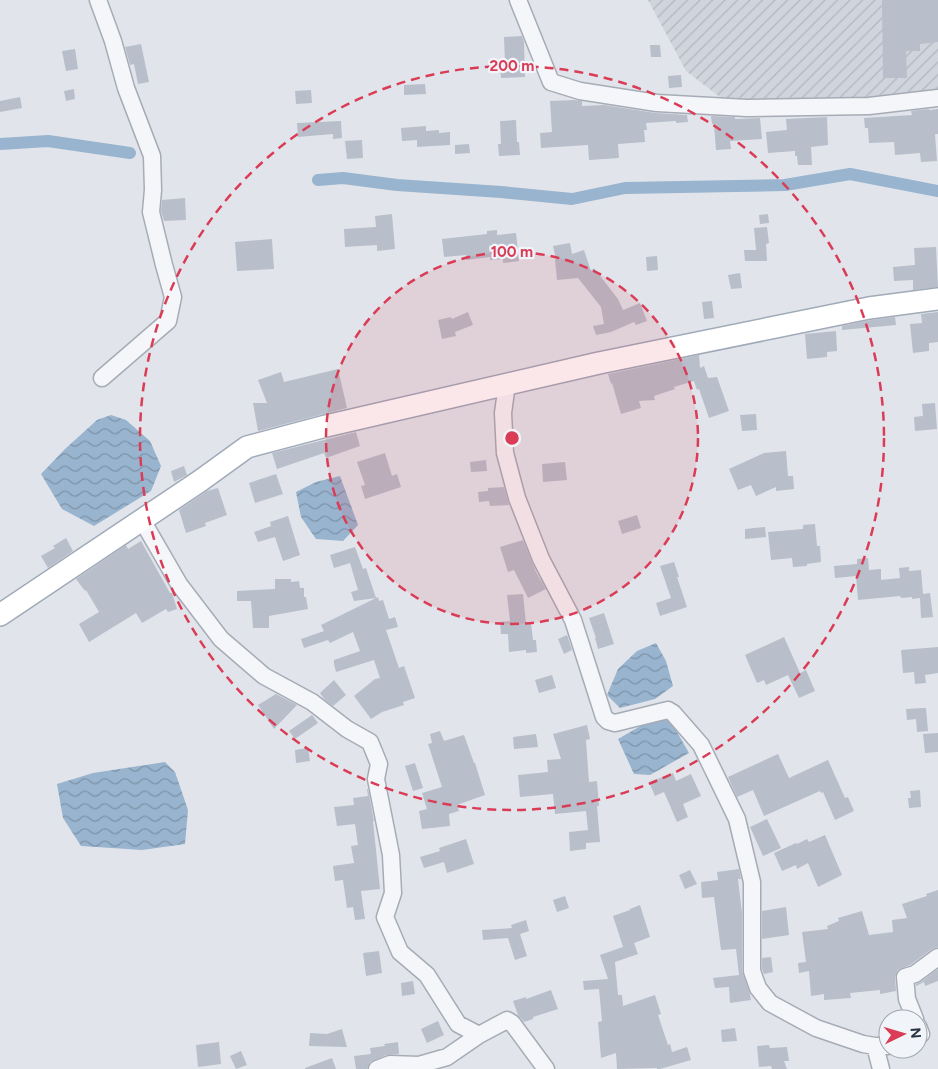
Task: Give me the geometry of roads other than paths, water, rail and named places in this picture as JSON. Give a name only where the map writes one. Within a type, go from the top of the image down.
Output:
[{"type":"main road","points":[[0,615],[200,481],[247,447],[326,426],[599,363],[869,308],[938,299]]},
{"type":"street","points":[[98,0],[113,41],[126,88],[152,156],[153,190],[151,212],[173,297],[168,321],[102,378]]},
{"type":"street","points":[[518,0],[551,82],[580,91],[657,103],[747,108],[869,106],[938,98]]},
{"type":"street","points":[[507,384],[503,413],[505,453],[517,498],[541,560],[573,620],[604,717],[608,721],[615,723],[668,710],[673,713],[701,745],[737,819],[744,846],[752,882],[752,971],[758,988],[770,1003],[816,1028],[863,1044],[878,1046]]},
{"type":"street","points":[[142,520],[179,584],[221,639],[264,676],[312,702],[347,729],[370,742],[379,764],[376,779],[392,855],[393,893],[385,917],[400,952],[427,975],[458,1024],[479,1035]]},
{"type":"street","points":[[911,1009],[907,999],[905,978],[915,974],[938,957]]},
{"type":"street","points":[[376,1069],[390,1064],[419,1064],[447,1057],[479,1035],[507,1020],[512,1023],[546,1069]]},
{"type":"water","points":[[111,415],[126,420],[150,441],[161,466],[151,491],[94,526],[62,509],[41,474],[97,420]]},
{"type":"water","points":[[340,476],[358,525],[343,541],[316,539],[301,517],[296,492],[316,482]]},
{"type":"water","points":[[656,643],[666,661],[673,686],[655,699],[620,708],[607,695],[618,669],[637,651]]},
{"type":"water","points":[[665,718],[673,725],[689,753],[650,775],[634,774],[618,739],[644,724]]},
{"type":"water","points":[[165,762],[175,772],[188,810],[185,844],[142,850],[81,846],[63,818],[57,784],[93,773]]},
{"type":"waterway","points":[[0,144],[48,141],[130,153]]},
{"type":"waterway","points":[[318,180],[343,178],[397,185],[572,199],[625,188],[785,185],[850,174],[938,191]]}]
